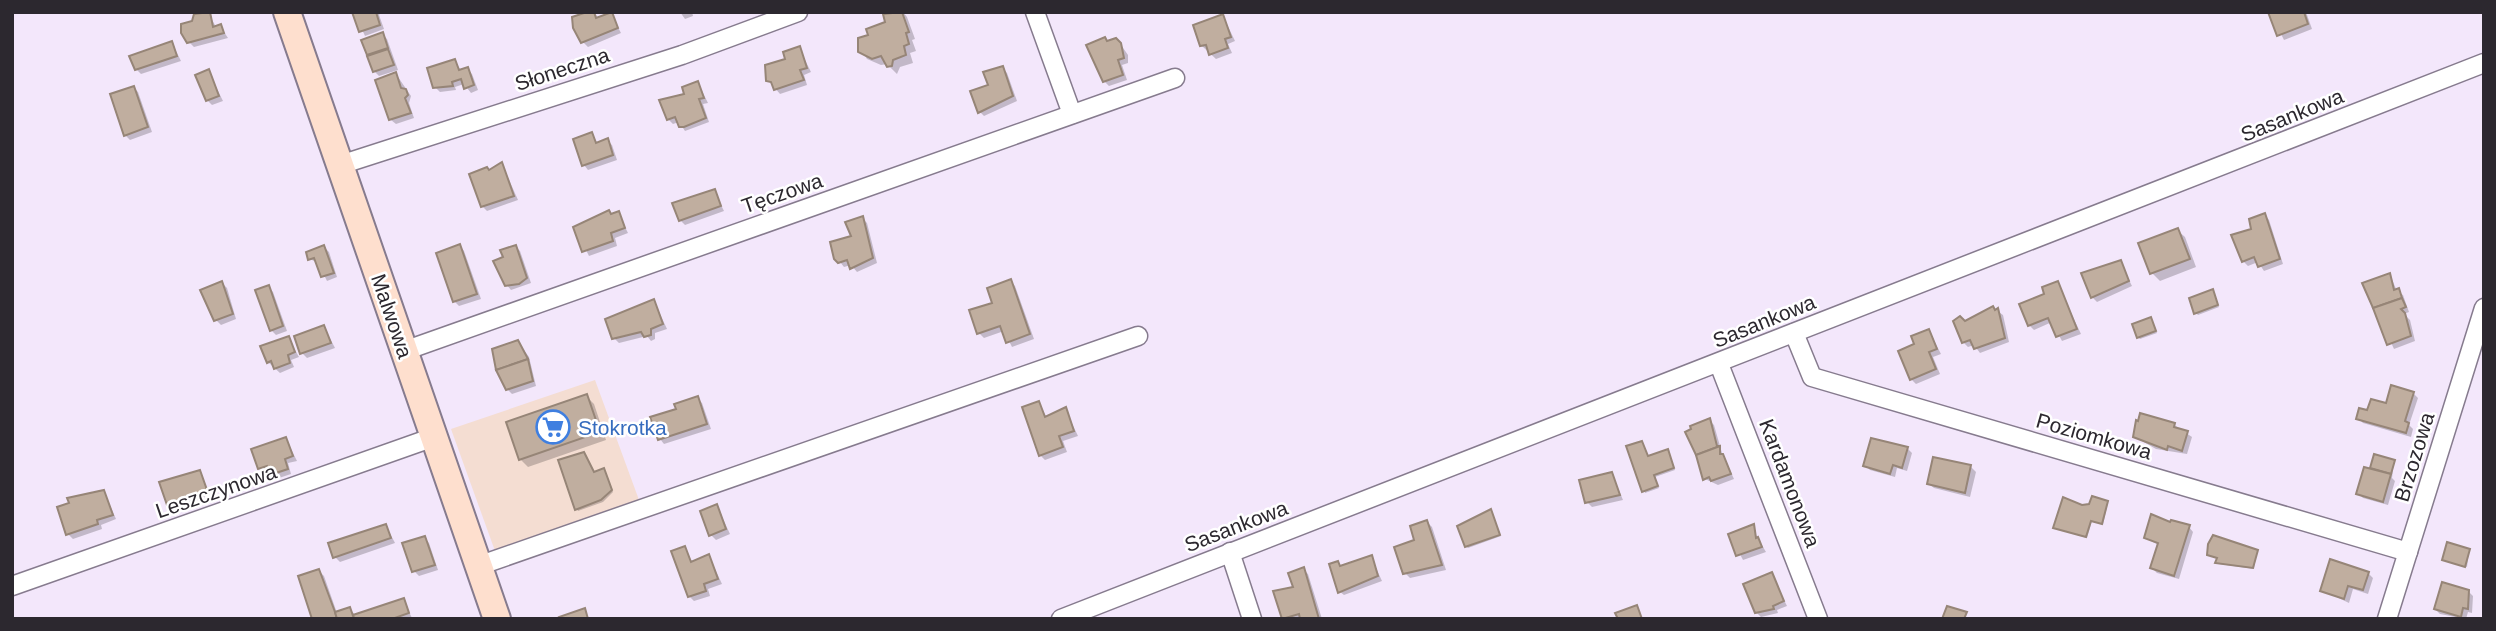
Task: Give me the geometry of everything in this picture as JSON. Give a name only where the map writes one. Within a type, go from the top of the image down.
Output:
[{"type":"street","name":"Malwowa","points":[[287,12],[497,619]]},
{"type":"street","name":"Słoneczna","points":[[340,165],[682,55],[797,12]]},
{"type":"street","points":[[1035,12],[1072,114]]},
{"type":"street","name":"Sasankowa","points":[[1061,619],[2484,63]]},
{"type":"street","name":"Tęczowa","points":[[404,351],[1175,78]]},
{"type":"street","name":"Brzozowa","points":[[2387,619],[2484,308]]},
{"type":"street","name":"Poziomkowa","points":[[1794,333],[1812,377],[2408,552]]},
{"type":"street","points":[[478,566],[1138,336]]},
{"type":"street","name":"Kardamonowa","points":[[1720,363],[1818,619]]},
{"type":"street","name":"Leszczynowa","points":[[12,586],[434,437]]},
{"type":"street","points":[[1230,552],[1252,619]]},
{"type":"shaded area","points":[[595,380],[639,500],[495,551],[451,429]]},
{"type":"building","points":[[210,12],[213,27],[221,24],[224,33],[187,43],[181,33],[181,24],[192,21],[194,14]]},
{"type":"building","points":[[352,12],[376,12],[380,25],[359,32]]},
{"type":"building","points":[[594,12],[596,18],[612,12],[618,28],[581,43],[573,28],[572,17]]},
{"type":"building","points":[[902,12],[909,32],[906,33],[909,44],[904,46],[906,55],[893,60],[892,66],[887,67],[881,56],[872,59],[858,52],[858,38],[868,35],[866,29],[885,22],[883,14]]},
{"type":"building","points":[[2268,12],[2304,12],[2308,24],[2277,36]]},
{"type":"building","points":[[1223,14],[1231,37],[1225,39],[1228,48],[1209,55],[1206,45],[1200,46],[1193,25]]},
{"type":"building","points":[[383,32],[388,48],[367,55],[361,40]]},
{"type":"building","points":[[1105,37],[1107,41],[1116,38],[1121,43],[1124,58],[1118,60],[1123,75],[1103,82],[1086,45]]},
{"type":"building","points":[[172,41],[177,56],[135,70],[129,56]]},
{"type":"building","points":[[800,46],[807,68],[800,70],[804,80],[774,90],[771,82],[766,81],[765,65],[785,59],[783,52]]},
{"type":"building","points":[[388,49],[394,65],[373,72],[367,56]]},
{"type":"building","points":[[455,59],[459,70],[468,67],[474,85],[464,89],[461,79],[452,82],[453,86],[433,88],[427,68]]},
{"type":"building","points":[[1003,66],[1013,96],[978,113],[970,91],[988,85],[983,72]]},
{"type":"building","points":[[209,69],[219,96],[206,101],[195,75]]},
{"type":"building","points":[[396,72],[401,88],[406,89],[408,95],[405,98],[411,113],[389,120],[375,80]]},
{"type":"building","points":[[698,81],[704,98],[699,99],[706,118],[684,127],[679,127],[675,117],[667,120],[659,100],[684,94],[682,87]]},
{"type":"building","points":[[134,86],[148,127],[124,136],[110,94]]},
{"type":"building","points":[[592,132],[596,143],[608,138],[613,155],[582,166],[573,139]]},
{"type":"building","points":[[502,162],[514,196],[481,207],[469,174],[487,167],[489,170]]},
{"type":"building","points":[[715,189],[721,206],[679,221],[672,203]]},
{"type":"building","points":[[609,210],[611,214],[619,211],[625,228],[611,233],[613,241],[582,252],[573,227]]},
{"type":"building","points":[[2265,213],[2280,259],[2258,267],[2254,257],[2242,262],[2231,235],[2251,229],[2249,219]]},
{"type":"building","points":[[863,216],[873,258],[850,269],[847,260],[838,263],[834,259],[830,242],[851,236],[845,222]]},
{"type":"building","points":[[2178,228],[2190,259],[2150,274],[2138,243]]},
{"type":"building","points":[[460,244],[477,294],[453,302],[436,253]]},
{"type":"building","points":[[324,245],[334,273],[321,277],[314,258],[308,260],[306,252]]},
{"type":"building","points":[[516,245],[527,278],[519,284],[505,286],[493,261],[503,257],[500,250]]},
{"type":"building","points":[[2121,260],[2129,281],[2091,298],[2081,273]]},
{"type":"building","points":[[2390,273],[2394,290],[2399,288],[2402,298],[2373,308],[2362,283]]},
{"type":"building","points":[[1011,279],[1030,334],[1006,343],[1000,326],[977,334],[969,310],[992,303],[987,288]]},
{"type":"building","points":[[222,281],[233,314],[214,321],[200,290]]},
{"type":"building","points":[[2058,281],[2077,329],[2056,337],[2048,318],[2028,326],[2019,304],[2044,294],[2042,287]]},
{"type":"building","points":[[269,285],[283,326],[270,331],[255,290]]},
{"type":"building","points":[[2213,289],[2218,305],[2194,314],[2189,298]]},
{"type":"building","points":[[2402,298],[2406,307],[2401,309],[2405,313],[2411,336],[2387,345],[2373,308]]},
{"type":"building","points":[[654,299],[663,324],[651,329],[651,335],[644,337],[641,332],[612,339],[605,319]]},
{"type":"building","points":[[1993,306],[1995,310],[1998,308],[2005,338],[1974,349],[1970,340],[1962,343],[1953,321],[1960,316],[1965,321]]},
{"type":"building","points":[[2151,317],[2156,331],[2137,338],[2132,324]]},
{"type":"building","points":[[324,325],[331,343],[300,354],[294,336]]},
{"type":"building","points":[[1929,329],[1937,349],[1929,352],[1936,369],[1910,380],[1898,351],[1914,344],[1911,336]]},
{"type":"building","points":[[289,336],[295,352],[288,355],[290,363],[274,369],[271,361],[267,363],[260,346]]},
{"type":"building","points":[[518,340],[528,359],[496,370],[492,349]]},
{"type":"building","points":[[528,359],[533,381],[506,390],[496,370]]},
{"type":"building","points":[[2391,385],[2414,392],[2405,421],[2409,423],[2406,433],[2356,419],[2359,408],[2367,410],[2371,399],[2386,403]]},
{"type":"building","name":"Stokrotka","points":[[587,394],[600,432],[519,460],[506,422]]},
{"type":"building","points":[[698,396],[707,424],[658,440],[650,417],[676,409],[674,404]]},
{"type":"building","points":[[1039,401],[1045,417],[1066,407],[1074,431],[1059,436],[1063,447],[1039,456],[1022,407]]},
{"type":"building","points":[[2140,413],[2175,423],[2174,427],[2188,431],[2182,451],[2168,446],[2167,450],[2133,437]]},
{"type":"building","points":[[1710,418],[1717,446],[1720,446],[1696,455],[1685,432],[1691,429],[1690,426]]},
{"type":"building","points":[[286,437],[293,456],[285,459],[288,469],[270,475],[267,466],[258,469],[251,449]]},
{"type":"building","points":[[1871,438],[1908,447],[1902,468],[1893,465],[1890,474],[1863,466]]},
{"type":"building","points":[[1642,441],[1648,456],[1668,449],[1674,468],[1654,475],[1658,486],[1642,492],[1626,446]]},
{"type":"building","points":[[1720,446],[1720,454],[1723,454],[1731,474],[1711,481],[1709,477],[1703,480],[1696,455]]},
{"type":"building","points":[[584,452],[594,472],[604,468],[612,490],[601,500],[575,510],[558,460]]},
{"type":"building","points":[[2374,454],[2395,460],[2391,474],[2370,468]]},
{"type":"building","points":[[1933,457],[1971,465],[1965,493],[1927,484]]},
{"type":"building","points":[[2364,467],[2391,474],[2383,502],[2356,494]]},
{"type":"building","points":[[200,470],[207,490],[167,505],[159,482]]},
{"type":"building","points":[[1612,472],[1620,495],[1585,503],[1579,480]]},
{"type":"building","points":[[104,490],[113,515],[97,520],[98,524],[66,535],[57,507],[69,503],[67,498]]},
{"type":"building","points":[[2092,496],[2108,501],[2102,524],[2091,521],[2086,537],[2053,528],[2063,497],[2082,505],[2089,504]]},
{"type":"building","points":[[717,504],[726,529],[709,536],[700,511]]},
{"type":"building","points":[[1491,509],[1500,535],[1465,547],[1457,526]]},
{"type":"building","points":[[2151,514],[2170,522],[2171,520],[2190,525],[2174,576],[2150,568],[2158,543],[2144,538]]},
{"type":"building","points":[[1427,520],[1442,565],[1403,574],[1394,547],[1414,540],[1410,526]]},
{"type":"building","points":[[386,524],[391,538],[333,558],[328,543]]},
{"type":"building","points":[[1754,524],[1756,538],[1758,537],[1762,547],[1736,556],[1728,534]]},
{"type":"building","points":[[2213,535],[2258,550],[2253,568],[2215,563],[2217,558],[2207,555],[2208,544]]},
{"type":"building","points":[[425,536],[435,565],[412,572],[402,543]]},
{"type":"building","points":[[2447,542],[2470,549],[2465,567],[2442,560]]},
{"type":"building","points":[[685,546],[691,562],[709,554],[718,579],[704,584],[706,591],[688,597],[671,551]]},
{"type":"building","points":[[1372,555],[1378,576],[1338,593],[1329,564],[1338,561],[1340,566]]},
{"type":"building","points":[[2330,559],[2369,572],[2363,590],[2348,586],[2344,599],[2320,591]]},
{"type":"building","points":[[1304,567],[1319,619],[1300,619],[1299,614],[1282,619],[1273,591],[1293,587],[1288,573]]},
{"type":"building","points":[[319,569],[337,619],[312,619],[298,576]]},
{"type":"building","points":[[1772,572],[1784,601],[1773,606],[1774,609],[1755,613],[1743,584]]},
{"type":"building","points":[[2442,582],[2469,590],[2468,609],[2463,608],[2461,617],[2434,609]]},
{"type":"building","points":[[404,598],[409,613],[392,619],[354,619],[353,615]]},
{"type":"building","points":[[1637,605],[1642,619],[1618,619],[1615,613]]},
{"type":"building","points":[[1947,606],[1967,612],[1964,619],[1942,619]]},
{"type":"building","points":[[350,607],[354,619],[337,619],[335,612]]},
{"type":"building","points":[[585,608],[588,619],[559,617]]},
{"type":"place","name":"Stokrotka","points":[[553,427]]}]
